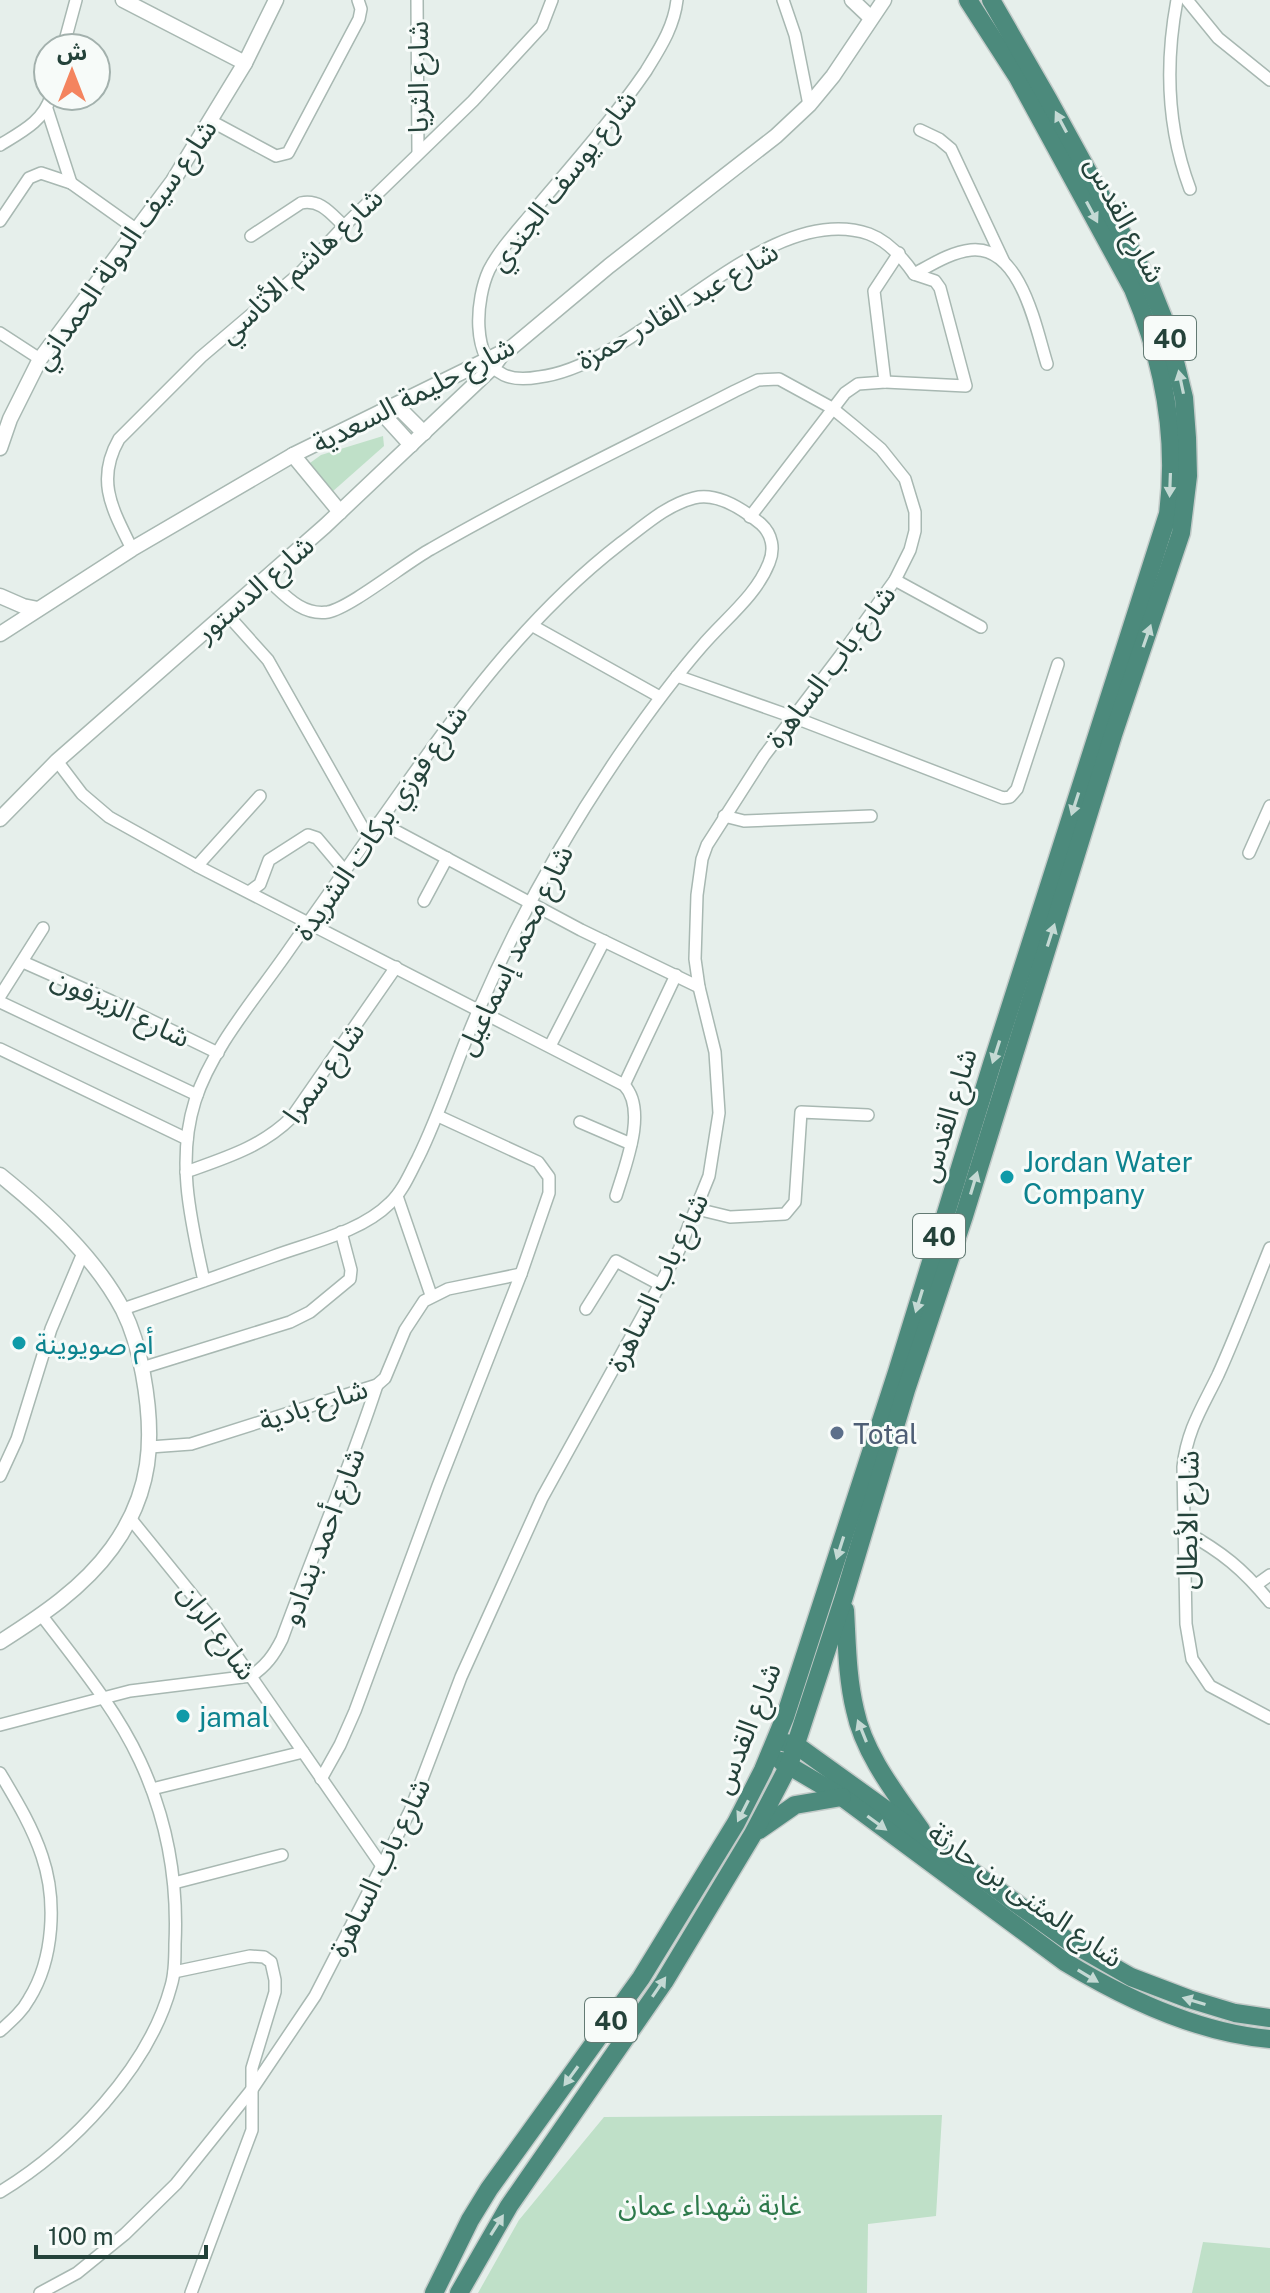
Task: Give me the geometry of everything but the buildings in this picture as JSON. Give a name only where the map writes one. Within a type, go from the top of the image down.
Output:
[{"type":"highway","name":"شارع القدس","points":[[434,2293],[489,2189],[641,1978],[736,1823],[772,1748],[897,1372],[1163,531],[1170,497],[1168,406],[1148,325],[1133,289],[1017,76],[968,0]]},
{"type":"highway","name":"شارع القدس","points":[[459,2293],[509,2206],[664,1982],[753,1834],[789,1765],[1113,735],[1181,533],[1186,505],[1187,438],[1184,398],[1166,325],[1150,285],[991,0]]},
{"type":"highway","points":[[844,1597],[855,1713],[889,1784],[932,1845]]},
{"type":"highway","name":"شارع المثنى بن حارثة","points":[[772,1748],[796,1745],[1070,1942],[1131,1977],[1235,2013],[1270,2018]]},
{"type":"highway","name":"شارع المثنى بن حارثة","points":[[772,1748],[789,1765],[842,1797],[1065,1962],[1098,1982],[1174,2015],[1229,2032],[1270,2039]]},
{"type":"highway","points":[[753,1834],[795,1805],[842,1797]]},
{"type":"street","points":[[67,32],[76,0]]},
{"type":"street","name":"شارع سيف الدولة الحمداني","points":[[0,448],[10,419],[40,359],[173,181],[245,63],[276,0]]},
{"type":"street","points":[[211,121],[276,156],[288,153],[359,19],[361,9],[358,0]]},
{"type":"street","name":"شارع الثريا","points":[[417,0],[418,153]]},
{"type":"street","name":"شارع هاشم الأتاسي","points":[[132,549],[111,506],[107,484],[110,453],[119,439],[201,357],[300,273],[473,101],[542,26],[552,0]]},
{"type":"street","name":"شارع يوسف الجندي","points":[[490,362],[480,324],[481,300],[489,272],[511,237],[628,97],[665,40],[677,0]]},
{"type":"street","points":[[783,0],[795,35],[809,105]]},
{"type":"street","points":[[852,0],[871,18]]},
{"type":"street","name":"شارع حليمة السعدية","points":[[503,353],[739,166],[809,105],[833,76],[884,0]]},
{"type":"street","points":[[1177,0],[1169,53],[1169,79],[1175,139],[1190,189]]},
{"type":"street","points":[[1187,0],[1218,38],[1270,80]]},
{"type":"street","points":[[129,1],[245,63]]},
{"type":"street","points":[[0,145],[38,120],[45,112]]},
{"type":"street","points":[[48,112],[71,183]]},
{"type":"street","points":[[920,130],[951,149],[1005,263],[1021,283],[1047,364]]},
{"type":"street","points":[[0,221],[29,178],[35,174],[50,174],[71,183],[137,230]]},
{"type":"street","points":[[251,236],[301,203],[308,202],[323,206],[344,226]]},
{"type":"street","name":"شارع عبد القادر حمزة","points":[[490,362],[500,374],[519,379],[554,375],[628,340],[735,267],[811,233],[838,231],[870,234],[899,253]]},
{"type":"street","points":[[914,274],[960,252],[972,250],[988,252],[1005,263]]},
{"type":"street","points":[[750,517],[832,408],[855,385],[885,382],[966,386],[940,288],[935,281],[914,274],[899,253],[874,291],[885,382]]},
{"type":"street","points":[[0,333],[40,359]]},
{"type":"street","name":"شارع الدستور","points":[[0,819],[57,761],[340,512],[424,433],[490,362],[503,353]]},
{"type":"street","name":"شارع حليمة السعدية","points":[[0,634],[132,549],[293,455],[490,362]]},
{"type":"street","name":"شارع باب الساهرة","points":[[40,2293],[77,2273],[125,2234],[176,2184],[253,2088],[315,1996],[410,1811],[472,1652],[542,1498],[661,1285],[709,1176],[719,1113],[715,1052],[699,987],[695,930],[702,859],[724,816],[895,580],[910,550],[915,531],[915,512],[910,492],[897,467],[881,449],[832,408],[779,379],[758,380],[442,543],[340,608],[320,612],[303,609],[266,578]]},
{"type":"street","points":[[396,405],[424,433]]},
{"type":"street","points":[[381,412],[411,445]]},
{"type":"street","points":[[293,455],[340,512]]},
{"type":"street","name":"شارع فوزي بركات الشريدة","points":[[204,1281],[190,1216],[186,1172],[187,1139],[197,1095],[218,1053],[344,870],[455,715],[498,661],[585,571],[673,506],[692,498],[723,500],[750,517]]},
{"type":"street","name":"شارع محمد إسماعيل","points":[[123,1309],[341,1232],[382,1211],[397,1196],[438,1116],[479,1010],[531,904],[605,776],[660,697],[756,587],[768,567],[772,552],[771,538],[765,527],[750,517]]},
{"type":"street","points":[[895,580],[981,627]]},
{"type":"street","points":[[0,596],[38,609]]},
{"type":"street","points":[[225,612],[268,660],[368,837]]},
{"type":"street","points":[[533,626],[660,697]]},
{"type":"street","points":[[677,676],[994,795],[1010,797],[1017,789],[1058,664]]},
{"type":"street","points":[[57,761],[82,794],[109,817],[197,866],[624,1085],[632,1093],[634,1102],[631,1144],[616,1196]]},
{"type":"street","points":[[197,866],[260,796]]},
{"type":"street","points":[[1249,853],[1270,806]]},
{"type":"street","points":[[724,816],[744,821],[871,816]]},
{"type":"street","points":[[379,822],[531,904],[699,987]]},
{"type":"street","points":[[249,892],[260,884],[269,860],[308,835],[326,846],[344,870]]},
{"type":"street","points":[[424,901],[447,858]]},
{"type":"street","points":[[43,928],[0,999],[197,1095]]},
{"type":"street","points":[[550,1046],[604,941]]},
{"type":"street","name":"شارع الزيزفون","points":[[23,962],[218,1053]]},
{"type":"street","name":"شارع سمرا","points":[[186,1172],[245,1150],[279,1131],[292,1117],[396,967]]},
{"type":"street","points":[[624,1085],[676,975]]},
{"type":"street","points":[[0,1049],[187,1139]]},
{"type":"street","points":[[697,1209],[730,1217],[785,1214],[795,1202],[801,1112],[868,1115]]},
{"type":"street","points":[[321,1779],[351,1719],[549,1193],[549,1177],[538,1162],[438,1116]]},
{"type":"street","points":[[580,1122],[631,1144]]},
{"type":"street","points":[[0,1175],[24,1194],[83,1253],[123,1309],[142,1368],[150,1447],[142,1487],[130,1518],[110,1550],[92,1571],[42,1616],[0,1642]]},
{"type":"street","points":[[397,1196],[431,1295],[521,1274]]},
{"type":"street","points":[[142,1368],[290,1322],[310,1312],[350,1279],[351,1270],[341,1232]]},
{"type":"street","name":"شارع الأبطال","points":[[1270,1248],[1186,1443],[1183,1467],[1186,1624],[1192,1659],[1210,1686],[1270,1718]]},
{"type":"street","points":[[0,1476],[13,1450],[51,1329],[83,1253]]},
{"type":"street","points":[[586,1309],[616,1261],[661,1285]]},
{"type":"street","name":"شارع بادية","points":[[150,1447],[170,1448],[191,1444],[377,1385],[385,1378],[414,1313],[431,1295]]},
{"type":"street","name":"شارع أحمد بندادو","points":[[251,1676],[268,1662],[282,1639],[329,1511],[358,1443],[377,1385]]},
{"type":"street","name":"شارع الران","points":[[130,1518],[207,1613],[382,1866]]},
{"type":"street","points":[[1184,1531],[1219,1550],[1239,1566],[1270,1602]]},
{"type":"street","points":[[1256,1585],[1270,1575]]},
{"type":"street","points":[[0,2192],[53,2155],[113,2093],[136,2063],[165,2003],[174,1972],[174,1883],[168,1842],[152,1789],[139,1759],[102,1697],[42,1616]]},
{"type":"street","points":[[0,1725],[145,1688],[251,1676]]},
{"type":"street","points":[[152,1789],[303,1752]]},
{"type":"street","points":[[0,2031],[18,2015],[36,1986],[51,1921],[49,1888],[42,1855],[32,1830],[1,1777]]},
{"type":"street","points":[[174,1883],[282,1855]]},
{"type":"street","points":[[174,1972],[250,1956],[264,1957],[271,1962],[275,1971],[275,1992],[254,2057],[253,2115],[248,2145],[191,2293]]},
{"type":"green space","points":[[383,436],[384,446],[332,492],[310,463],[321,455]]},
{"type":"green space","name":"غابة شهداء عمان","points":[[942,2115],[936,2216],[868,2224],[867,2293],[478,2293],[519,2220],[604,2117]]},
{"type":"green space","points":[[1203,2242],[1270,2248],[1270,2293],[1192,2293]]},
{"type":"place","name":"Jordan Water Company","points":[[1007,1177]]},
{"type":"place","name":"أم صويوينة","points":[[19,1343]]},
{"type":"place","name":"Total","points":[[837,1433]]},
{"type":"place","name":"jamal","points":[[183,1716]]}]
